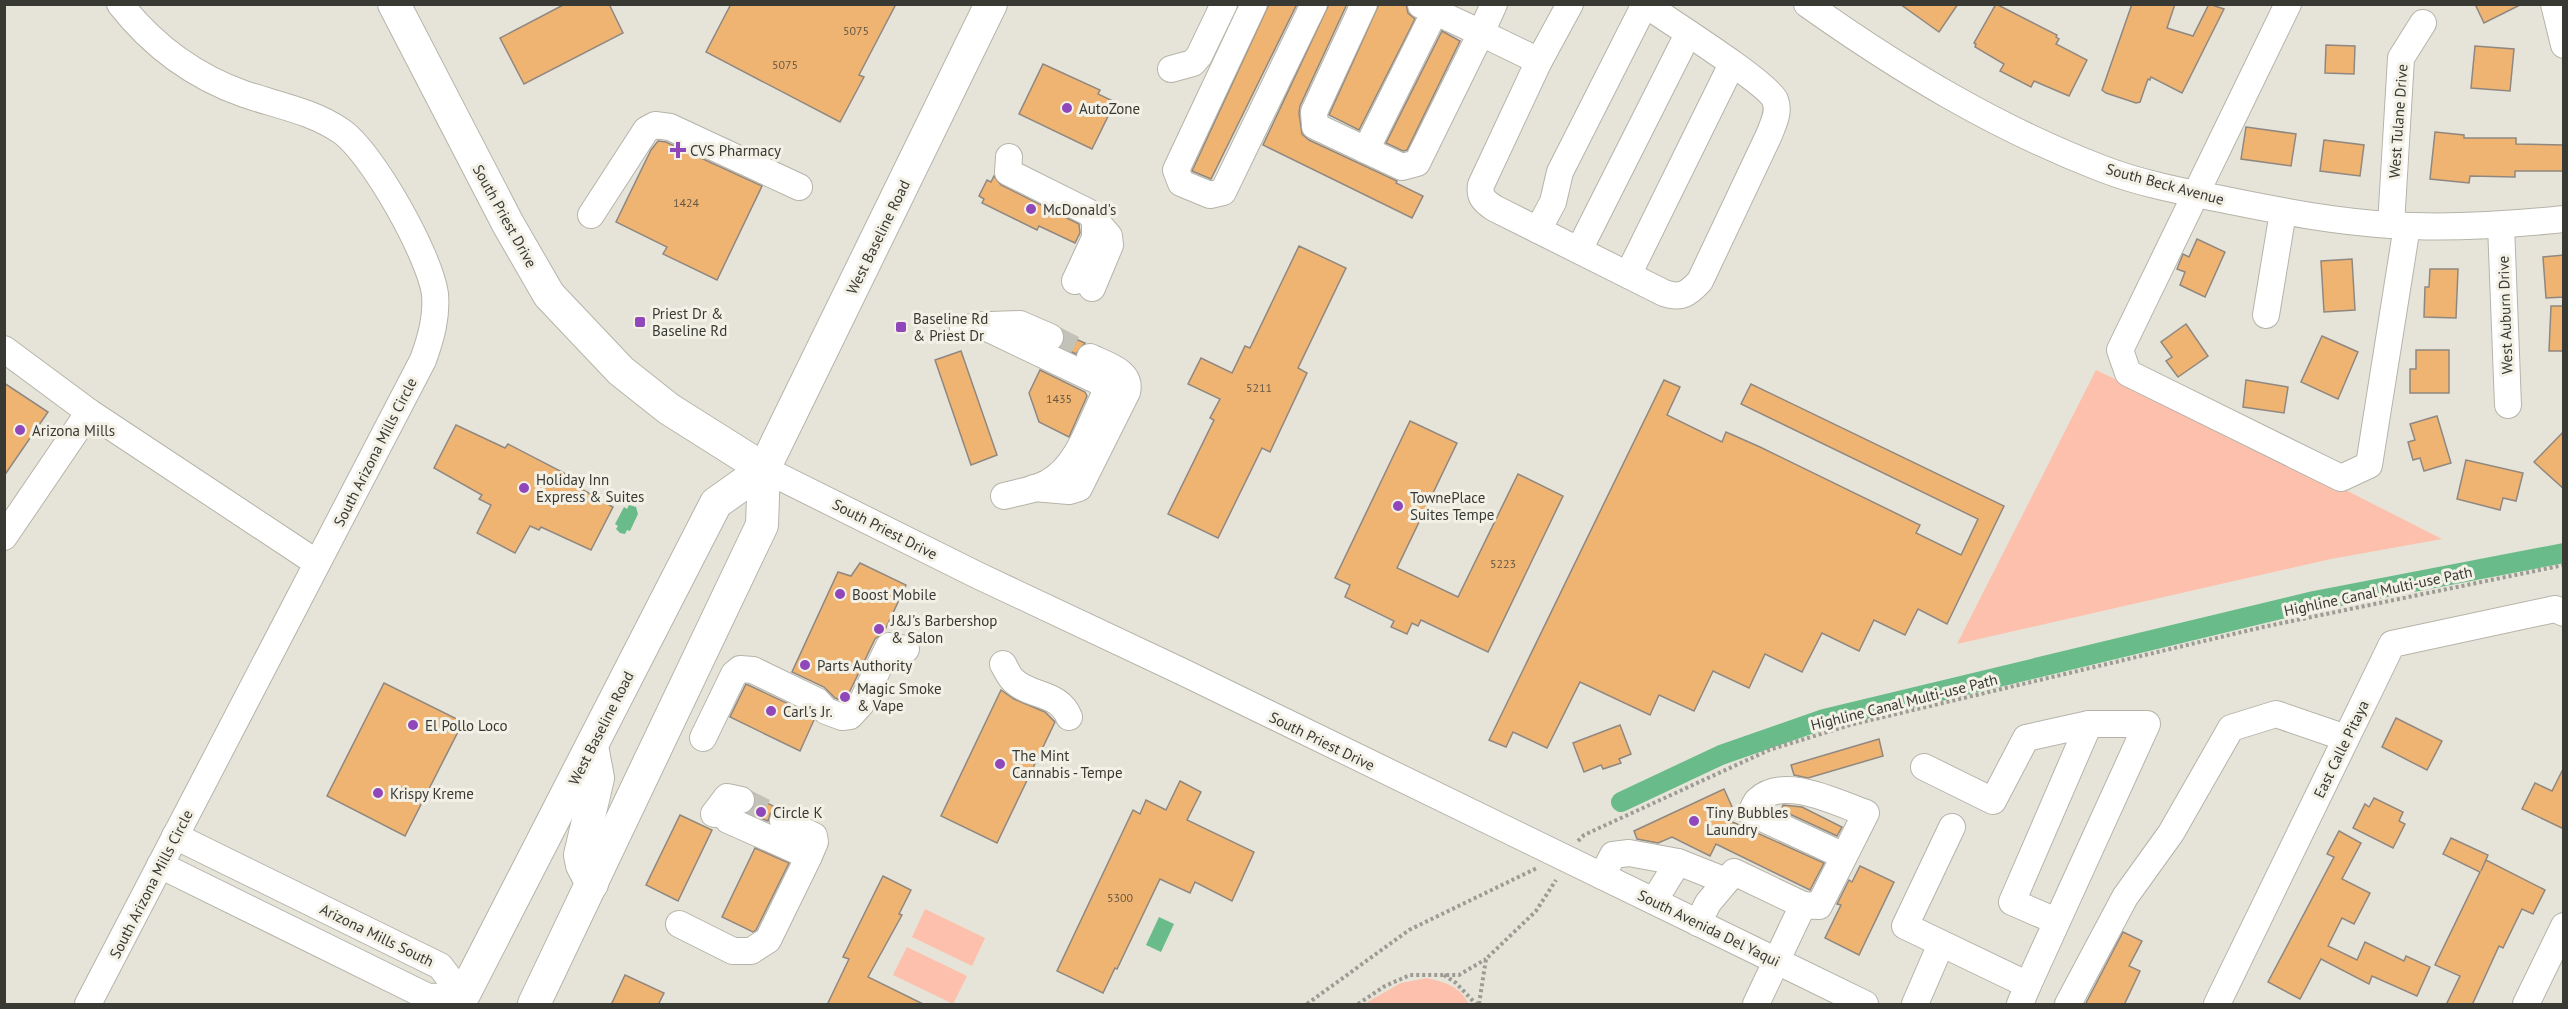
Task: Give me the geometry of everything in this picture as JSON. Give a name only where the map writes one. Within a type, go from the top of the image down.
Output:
[{"type":"main road","name":"South Priest Drive","points":[[394,4],[502,214],[549,295],[621,371],[669,409],[764,469]]},
{"type":"main road","name":"West Baseline Road","points":[[534,1005],[762,525],[764,469],[991,4]]},
{"type":"main road","name":"West Baseline Road","points":[[467,1002],[592,746],[716,503],[764,469]]},
{"type":"main road","points":[[592,746],[598,778],[580,855],[582,865],[592,884]]},
{"type":"street","name":"South Arizona Mills Circle","points":[[88,1005],[423,360],[430,341],[436,311],[434,291],[423,254],[374,164],[342,131],[295,109],[244,94],[196,73],[141,30],[120,4]]},
{"type":"street","points":[[1170,69],[1193,63],[1200,56],[1224,4]]},
{"type":"street","points":[[1254,4],[1176,170],[1181,183],[1210,195],[1223,192],[1314,4]]},
{"type":"street","points":[[1364,4],[1314,112],[1315,126],[1402,166],[1417,163],[1494,4]]},
{"type":"street","points":[[1538,230],[1553,202],[1560,172],[1645,4],[1761,84],[1776,102],[1777,114],[1700,280],[1684,296],[1675,296],[1628,275],[1579,250],[1538,230],[1494,208],[1484,201],[1480,193],[1481,185],[1539,61],[1570,4]]},
{"type":"street","name":"South Beck Avenue","points":[[1807,4],[1913,77],[1968,108],[2105,170],[2194,194],[2283,212],[2399,225],[2502,225],[2564,219]]},
{"type":"street","points":[[2194,194],[2288,4]]},
{"type":"street","points":[[2554,4],[2564,45]]},
{"type":"street","points":[[1366,150],[1428,8],[1539,61]]},
{"type":"street","name":"West Tulane Drive","points":[[2194,194],[2120,350],[2128,373],[2341,478],[2369,465],[2399,225],[2401,58],[2423,23]]},
{"type":"street","points":[[1579,250],[1688,34]]},
{"type":"street","points":[[1628,275],[1732,64]]},
{"type":"street","points":[[591,215],[646,130],[655,125],[670,127],[799,187]]},
{"type":"street","points":[[1009,157],[1008,172],[1088,212],[1109,236],[1110,245],[1083,285]]},
{"type":"street","points":[[2266,315],[2283,212]]},
{"type":"street","name":"West Auburn Drive","points":[[2502,225],[2508,405]]},
{"type":"street","points":[[1004,496],[1048,483],[1061,474],[1071,463],[1104,396],[1104,388],[1100,381],[972,327],[1020,324],[1050,337]]},
{"type":"street","points":[[4,349],[89,412],[317,563]]},
{"type":"street","points":[[1034,488],[1068,491],[1079,488],[1127,392],[1129,384],[1125,375],[1090,357]]},
{"type":"street","points":[[4,537],[89,412]]},
{"type":"street","name":"South Priest Drive","points":[[764,469],[971,572],[1185,673],[1556,862]]},
{"type":"street","name":"East Calle Pitaya","points":[[2217,1005],[2392,644],[2559,611]]},
{"type":"street","points":[[703,738],[734,674],[740,669],[753,670],[817,701],[826,711],[842,717],[850,716],[861,704],[890,646],[906,649]]},
{"type":"street","points":[[1003,664],[1014,681],[1058,701],[1065,707],[1069,717]]},
{"type":"street","points":[[2068,1005],[2125,897],[2171,833],[2231,728],[2276,714],[2346,738]]},
{"type":"street","points":[[1924,767],[1993,801],[2026,738],[2089,724],[2147,723],[2024,995],[1941,944],[1905,926],[1952,827]]},
{"type":"street","points":[[2056,921],[2012,902],[2089,724]]},
{"type":"street","points":[[728,811],[809,856]]},
{"type":"street","points":[[679,924],[733,951],[751,951],[768,940],[815,842],[814,836],[783,821]]},
{"type":"street","name":"Arizona Mills South","points":[[175,836],[440,966],[467,1002]]},
{"type":"street","points":[[1602,876],[1613,855],[1629,853],[1678,862],[1726,881]]},
{"type":"street","points":[[1698,923],[1708,903],[1734,872],[1803,905],[1819,906],[1844,856]]},
{"type":"street","name":"South Avenida Del Yaqui","points":[[1556,862],[1602,876],[1865,1005]]},
{"type":"street","points":[[1654,901],[1678,862]]},
{"type":"street","points":[[160,865],[428,997],[467,1002]]},
{"type":"street","points":[[1756,1005],[1803,905]]},
{"type":"street","points":[[2526,1005],[2564,926]]},
{"type":"street","points":[[1915,1005],[1941,944]]},
{"type":"path","name":"Highline Canal Multi-use Path","points":[[1307,1005],[1409,930],[1556,862],[1584,835],[1768,750],[1850,725],[2263,627],[2564,565]]},
{"type":"path","points":[[1358,1005],[1385,986],[1410,975],[1459,975],[1486,959],[1536,911],[1556,862]]},
{"type":"path","points":[[1477,1005],[1486,959]]},
{"type":"path","points":[[1444,975],[1456,983],[1477,1005]]},
{"type":"shaded area","points":[[2096,370],[2320,477],[2442,539],[2331,559],[1957,644]]},
{"type":"shaded area","points":[[629,505],[636,507],[638,514],[630,531],[627,530],[625,534],[620,533],[615,524],[624,507],[627,509]]},
{"type":"shaded area","points":[[925,909],[985,938],[972,966],[912,937]]},
{"type":"shaded area","points":[[1159,917],[1174,924],[1161,952],[1146,945]]},
{"type":"shaded area","points":[[907,947],[967,976],[953,1004],[893,975]]},
{"type":"shaded area","points":[[1427,978],[1452,986],[1469,1004],[1364,1004],[1401,983]]},
{"type":"building","points":[[565,4],[609,4],[623,33],[524,84],[500,38]]},
{"type":"building","points":[[731,4],[896,4],[859,75],[864,77],[840,122],[706,52]]},
{"type":"building","points":[[1269,4],[1297,4],[1211,179],[1192,171]]},
{"type":"building","points":[[1329,4],[1347,4],[1300,106],[1302,134],[1309,140],[1397,181],[1396,183],[1423,196],[1412,218],[1263,145]]},
{"type":"building","points":[[1379,4],[1406,4],[1408,13],[1415,19],[1359,130],[1329,115]]},
{"type":"building","points":[[1900,4],[1958,4],[1939,32]]},
{"type":"building","points":[[1996,4],[2057,35],[2059,39],[2056,44],[2087,60],[2069,96],[2034,81],[2031,87],[2000,71],[2004,64],[1975,47],[1974,43]]},
{"type":"building","points":[[2132,4],[2175,4],[2167,28],[2193,36],[2209,4],[2224,9],[2182,93],[2151,77],[2150,80],[2148,79],[2140,102],[2136,103],[2102,90]]},
{"type":"building","points":[[2475,4],[2522,4],[2484,23]]},
{"type":"building","points":[[1442,31],[1460,41],[1407,150],[1403,151],[1386,143]]},
{"type":"building","points":[[2326,45],[2355,46],[2354,74],[2325,73]]},
{"type":"building","points":[[2475,46],[2514,49],[2510,91],[2471,88]]},
{"type":"building","name":"AutoZone","points":[[1043,64],[1100,90],[1098,94],[1115,102],[1092,149],[1019,114]]},
{"type":"building","points":[[2246,127],[2296,134],[2291,166],[2241,159]]},
{"type":"building","points":[[2435,132],[2464,135],[2464,138],[2516,138],[2516,144],[2564,145],[2564,171],[2515,171],[2515,177],[2470,176],[2469,183],[2430,179]]},
{"type":"building","points":[[2324,140],[2364,145],[2360,176],[2320,171]]},
{"type":"building","name":"CVS Pharmacy","points":[[658,141],[666,142],[762,186],[717,280],[663,254],[667,247],[616,222],[651,150]]},
{"type":"building","name":"McDonald's","points":[[994,176],[1001,185],[1079,224],[1080,233],[1075,243],[1039,226],[1037,230],[982,203],[984,199],[979,196],[987,180],[991,182]]},
{"type":"building","points":[[2197,239],[2225,252],[2205,297],[2180,285],[2185,272],[2177,269],[2183,254],[2189,257]]},
{"type":"building","points":[[1299,246],[1346,268],[1298,368],[1307,373],[1270,452],[1262,448],[1218,538],[1168,514],[1214,420],[1210,418],[1220,399],[1188,384],[1201,358],[1232,373],[1245,346],[1250,348]]},
{"type":"building","points":[[2564,255],[2564,297],[2546,298],[2543,257]]},
{"type":"building","points":[[2352,259],[2355,310],[2324,312],[2321,261]]},
{"type":"building","points":[[2430,269],[2458,269],[2456,318],[2424,317],[2425,287],[2429,287]]},
{"type":"building","points":[[2551,306],[2564,306],[2564,351],[2549,351]]},
{"type":"building","points":[[2186,324],[2208,356],[2178,377],[2166,361],[2172,357],[2161,342]]},
{"type":"building","points":[[1064,334],[1085,343],[1076,354],[1061,347]]},
{"type":"building","points":[[2322,336],[2358,352],[2338,399],[2301,382]]},
{"type":"building","points":[[2416,350],[2449,350],[2449,393],[2410,393],[2410,369],[2416,369]]},
{"type":"building","points":[[961,351],[997,455],[971,465],[935,360]]},
{"type":"building","points":[[1040,370],[1085,392],[1087,396],[1069,437],[1039,422],[1029,393]]},
{"type":"building","points":[[1664,380],[1680,387],[1667,415],[1722,442],[1726,432],[1760,447],[1920,525],[1916,533],[1961,555],[1978,519],[1741,404],[1751,384],[2004,506],[1947,624],[1918,609],[1905,635],[1874,620],[1859,651],[1822,633],[1802,672],[1765,654],[1749,688],[1713,671],[1694,711],[1659,695],[1650,715],[1580,682],[1547,748],[1513,732],[1506,747],[1489,740]]},
{"type":"building","points":[[2246,380],[2288,387],[2284,413],[2243,407]]},
{"type":"building","name":"Arizona Mills","points":[[4,383],[48,412],[4,476]]},
{"type":"building","points":[[2437,416],[2451,463],[2424,471],[2420,458],[2413,460],[2408,442],[2415,440],[2410,424]]},
{"type":"building","points":[[1410,421],[1457,443],[1397,568],[1458,597],[1518,474],[1563,496],[1488,652],[1421,620],[1418,626],[1412,623],[1407,634],[1391,627],[1394,621],[1345,597],[1350,585],[1335,578]]},
{"type":"building","name":"Holiday Inn Express & Suites","points":[[456,425],[505,448],[508,444],[568,475],[566,480],[613,507],[591,550],[541,527],[539,530],[530,526],[515,553],[477,533],[491,505],[479,499],[482,495],[434,468]]},
{"type":"building","points":[[2564,431],[2564,489],[2534,462]]},
{"type":"building","points":[[2466,460],[2523,473],[2516,501],[2503,498],[2500,510],[2457,499]]},
{"type":"building","points":[[860,563],[906,585],[884,632],[875,639],[843,701],[835,698],[824,687],[792,672],[838,572],[851,576]]},
{"type":"building","points":[[384,683],[463,722],[405,836],[327,796]]},
{"type":"building","name":"Carl's Jr.","points":[[746,684],[808,713],[814,720],[800,751],[730,717]]},
{"type":"building","name":"The Mint Cannabis - Tempe","points":[[1001,690],[1014,699],[1045,712],[1055,722],[997,843],[941,816]]},
{"type":"building","points":[[2396,718],[2442,741],[2427,770],[2382,747]]},
{"type":"building","points":[[1620,725],[1631,754],[1619,759],[1621,763],[1603,769],[1601,765],[1584,772],[1573,743]]},
{"type":"building","points":[[1879,739],[1883,756],[1808,778],[1794,775],[1791,765]]},
{"type":"building","points":[[2564,767],[2564,829],[2522,809],[2535,783],[2552,791]]},
{"type":"building","points":[[1180,781],[1201,792],[1187,820],[1254,852],[1232,901],[1195,882],[1190,893],[1160,879],[1103,993],[1057,971],[1133,810],[1140,814],[1146,800],[1166,810]]},
{"type":"building","points":[[1724,789],[1733,809],[1728,820],[1824,863],[1810,890],[1716,844],[1710,856],[1672,837],[1658,843],[1637,839],[1634,831]]},
{"type":"building","points":[[755,797],[777,808],[770,814],[768,821],[748,813],[755,804]]},
{"type":"building","points":[[2374,798],[2403,812],[2399,821],[2405,824],[2393,848],[2353,828],[2365,804],[2369,807]]},
{"type":"building","points":[[1783,805],[1802,807],[1842,827],[1837,836],[1781,810]]},
{"type":"building","points":[[680,815],[712,830],[678,901],[646,885]]},
{"type":"building","points":[[2339,831],[2361,843],[2342,879],[2370,893],[2354,924],[2342,918],[2328,946],[2357,960],[2365,942],[2404,961],[2406,956],[2430,967],[2417,996],[2372,976],[2369,984],[2321,959],[2300,999],[2268,982],[2334,857],[2327,854]]},
{"type":"building","points":[[2451,838],[2488,855],[2481,871],[2486,860],[2545,890],[2533,914],[2522,909],[2503,948],[2499,946],[2472,1005],[2446,1005],[2460,976],[2435,965],[2480,872],[2443,854]]},
{"type":"building","name":"Circle K","points":[[755,848],[789,863],[753,932],[722,917]]},
{"type":"building","points":[[1860,866],[1894,882],[1859,955],[1825,938],[1841,905],[1837,904],[1849,880],[1852,882]]},
{"type":"building","points":[[883,876],[911,890],[899,914],[902,915],[868,977],[925,1005],[827,1005],[849,959],[843,957]]},
{"type":"building","points":[[2123,932],[2142,941],[2129,966],[2140,971],[2124,1005],[2085,1005]]},
{"type":"building","points":[[625,975],[664,993],[658,1005],[611,1005]]},
{"type":"waterway","points":[[1621,802],[1721,755],[1824,719],[2314,601],[2564,553]]},
{"type":"tunnel","points":[[1050,337],[1090,357]]},
{"type":"tunnel","points":[[741,800],[783,821]]},
{"type":"place","name":"AutoZone","points":[[1067,108]]},
{"type":"place","name":"CVS Pharmacy","points":[[678,150]]},
{"type":"place","name":"McDonald's","points":[[1031,209]]},
{"type":"place","name":"Priest Dr & Baseline Rd","points":[[640,322]]},
{"type":"place","name":"Baseline Rd & Priest Dr","points":[[901,327]]},
{"type":"place","name":"Arizona Mills","points":[[20,430]]},
{"type":"place","name":"Holiday Inn Express & Suites","points":[[524,488]]},
{"type":"place","name":"TownePlace Suites Tempe","points":[[1398,506]]},
{"type":"place","name":"Boost Mobile","points":[[840,594]]},
{"type":"place","name":"J&J's Barbershop & Salon","points":[[879,629]]},
{"type":"place","name":"Parts Authority","points":[[805,665]]},
{"type":"place","name":"Magic Smoke & Vape","points":[[845,697]]},
{"type":"place","name":"Carl's Jr.","points":[[771,711]]},
{"type":"place","name":"El Pollo Loco","points":[[413,725]]},
{"type":"place","name":"The Mint Cannabis - Tempe","points":[[1000,764]]},
{"type":"place","name":"Krispy Kreme","points":[[378,793]]},
{"type":"place","name":"Circle K","points":[[761,812]]},
{"type":"place","name":"Tiny Bubbles Laundry","points":[[1694,821]]}]
